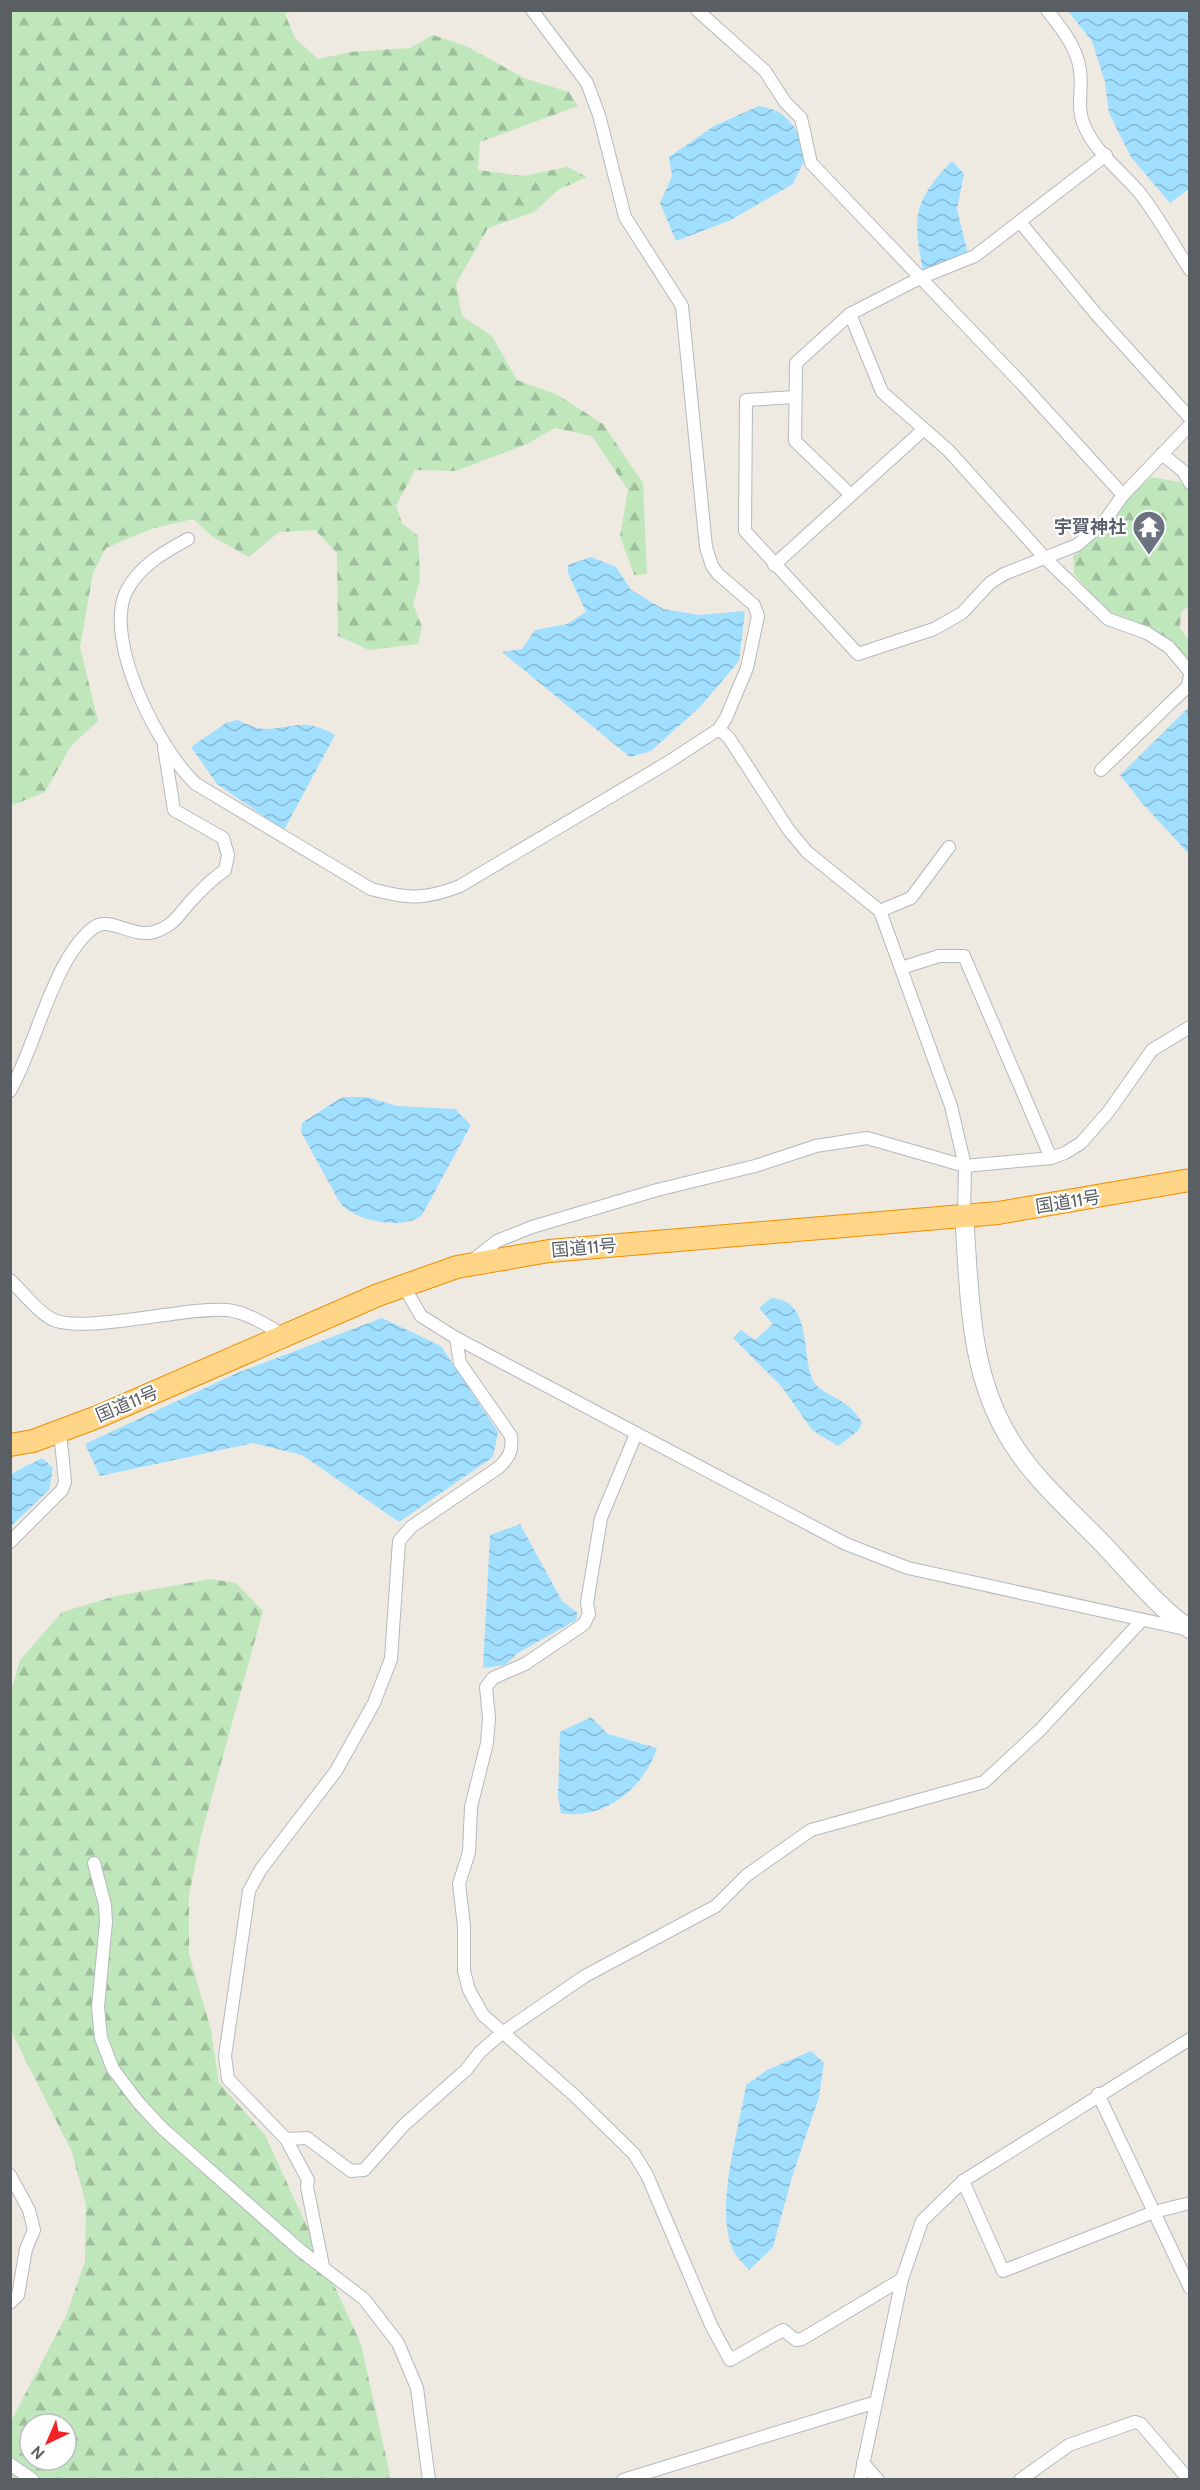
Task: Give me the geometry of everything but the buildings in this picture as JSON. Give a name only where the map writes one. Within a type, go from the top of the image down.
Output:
[{"type":"highway","name":"国道11号","points":[[10,1445],[60,1432],[403,1285],[466,1265],[549,1251],[964,1216],[1032,1208],[1190,1180]]},
{"type":"street","points":[[188,539],[159,555],[140,572],[126,593],[121,613],[121,630],[128,666],[141,700],[181,770],[196,784],[371,889],[415,897],[432,896],[460,886],[658,769],[719,729],[747,668],[758,616],[754,605],[712,566],[706,547],[682,306],[625,216],[599,115],[587,83],[532,10]]},
{"type":"street","points":[[697,10],[765,72],[785,102],[801,118],[811,163],[1123,495]]},
{"type":"street","points":[[1047,10],[1064,31],[1076,54],[1080,72],[1079,105],[1084,125],[1141,195],[1190,270]]},
{"type":"street","points":[[851,495],[795,441],[796,363],[850,314],[920,278],[975,256],[1106,154]]},
{"type":"street","points":[[1020,222],[1096,314],[1190,418]]},
{"type":"street","points":[[850,314],[882,392],[949,451],[1046,559],[1108,620],[1148,633],[1169,647],[1190,673],[1188,686],[1101,770]]},
{"type":"street","points":[[795,397],[746,400],[745,531],[858,654],[934,629],[962,613],[990,584],[1004,574],[1077,545],[1104,522],[1123,495],[1190,425]]},
{"type":"street","points":[[774,565],[923,430]]},
{"type":"street","points":[[1162,454],[1183,471],[1190,483]]},
{"type":"street","points":[[719,729],[729,738],[788,830],[807,852],[880,911],[951,1106],[965,1166],[964,1216],[974,1338],[981,1374],[994,1409],[1011,1442],[1030,1466],[1107,1549],[1190,1629]]},
{"type":"street","points":[[10,1091],[75,946],[94,926],[105,923],[135,934],[151,933],[170,927],[209,881],[225,870],[228,855],[223,838],[174,810],[162,737]]},
{"type":"street","points":[[880,911],[911,898],[950,847]]},
{"type":"street","points":[[901,968],[939,956],[964,956],[1051,1158]]},
{"type":"street","points":[[466,1265],[497,1241],[522,1230],[657,1190],[755,1166],[816,1146],[867,1138],[965,1166],[1051,1158],[1081,1143],[1109,1111],[1152,1050],[1190,1026]]},
{"type":"street","points":[[10,1280],[51,1319],[76,1324],[102,1323],[177,1312],[228,1310],[249,1317],[285,1336]]},
{"type":"street","points":[[403,1285],[421,1316],[456,1338],[846,1544],[908,1568],[1190,1629]]},
{"type":"street","points":[[323,2266],[310,2206],[308,2180],[286,2139],[228,2079],[225,2056],[249,1891],[261,1869],[336,1771],[374,1703],[391,1659],[399,1541],[411,1527],[498,1468],[513,1448],[511,1436],[460,1363],[456,1338]]},
{"type":"street","points":[[10,1542],[62,1491],[65,1482],[60,1432]]},
{"type":"street","points":[[636,1434],[601,1518],[587,1603],[589,1614],[584,1624],[525,1664],[494,1678],[486,1687],[489,1718],[488,1743],[471,1807],[469,1852],[459,1884],[464,1926],[464,1971],[469,1990],[483,2015],[502,2034],[575,2096],[634,2154],[647,2175],[711,2325],[730,2360],[783,2330],[796,2340],[802,2339],[902,2279]]},
{"type":"street","points":[[286,2139],[307,2138],[351,2171],[364,2170],[404,2125],[466,2070],[480,2052],[502,2034],[585,1976],[716,1906],[747,1875],[811,1830],[984,1782],[1055,1714],[1142,1620]]},
{"type":"street","points":[[94,1863],[105,1905],[106,1922],[98,2007],[102,2038],[113,2069],[138,2102],[162,2128],[292,2243],[364,2300],[398,2343],[408,2362],[417,2388],[429,2480]]},
{"type":"street","points":[[860,2480],[902,2279],[922,2221],[963,2181],[1098,2094],[1190,2039]]},
{"type":"street","points":[[1098,2094],[1190,2288]]},
{"type":"street","points":[[10,2175],[29,2210],[34,2230],[26,2249],[18,2295],[10,2303]]},
{"type":"street","points":[[963,2181],[1002,2271],[1154,2212],[1190,2203]]},
{"type":"street","points":[[623,2480],[876,2402]]},
{"type":"street","points":[[1020,2480],[1069,2445],[1135,2422],[1141,2424],[1189,2480]]},
{"type":"street","points":[[864,2463],[878,2480]]},
{"type":"street","points":[[10,2464],[33,2480]]},
{"type":"green space","points":[[11,10],[292,11],[285,14],[295,38],[318,59],[350,52],[410,48],[433,35],[466,46],[524,78],[569,92],[578,106],[480,142],[478,170],[523,176],[567,167],[587,177],[558,190],[534,212],[488,228],[456,284],[462,316],[492,336],[517,380],[558,395],[603,424],[643,483],[647,574],[634,575],[620,536],[628,490],[592,436],[555,428],[527,444],[456,471],[415,470],[396,506],[402,523],[418,536],[420,580],[413,604],[422,627],[418,644],[369,650],[338,636],[337,553],[315,530],[279,532],[249,557],[213,537],[193,519],[151,529],[106,548],[93,573],[80,647],[98,721],[71,746],[45,792],[11,806]]},
{"type":"green space","points":[[1151,477],[1180,482],[1190,491],[1189,606],[1181,612],[1180,628],[1189,641],[1189,675],[1185,675],[1171,656],[1127,622],[1109,614],[1074,574],[1073,556],[1117,516],[1127,496]]},
{"type":"green space","points":[[211,1579],[236,1583],[263,1611],[201,1836],[189,1895],[189,1954],[211,2030],[219,2083],[265,2135],[361,2344],[391,2479],[11,2479],[11,2421],[66,2316],[85,2261],[86,2205],[72,2152],[11,2031],[10,1695],[20,1660],[62,1612],[116,1596]]},
{"type":"water","points":[[1068,11],[1189,11],[1189,189],[1170,203],[1131,157],[1109,113],[1105,82],[1092,41]]},
{"type":"water","points":[[759,106],[769,108],[785,117],[795,129],[803,145],[807,155],[793,184],[731,220],[676,241],[660,203],[672,176],[669,157],[714,126]]},
{"type":"water","points":[[952,161],[964,174],[957,209],[968,254],[923,270],[917,223],[919,210],[930,187]]},
{"type":"water","points":[[591,557],[616,567],[631,590],[663,609],[700,615],[745,611],[739,661],[700,707],[651,751],[630,757],[502,652],[522,649],[535,630],[567,624],[586,612],[568,573],[568,565]]},
{"type":"water","points":[[1189,707],[1189,854],[1142,803],[1120,775]]},
{"type":"water","points":[[237,720],[265,729],[300,725],[315,726],[335,735],[284,830],[217,784],[191,747],[226,723]]},
{"type":"water","points":[[342,1097],[367,1097],[397,1106],[455,1109],[471,1125],[422,1215],[414,1220],[403,1222],[378,1222],[354,1214],[339,1201],[301,1132],[302,1123]]},
{"type":"water","points":[[771,1298],[785,1301],[794,1308],[800,1319],[814,1382],[823,1391],[851,1408],[862,1423],[858,1431],[838,1446],[812,1430],[782,1387],[733,1338],[741,1330],[755,1340],[773,1324],[759,1308]]},
{"type":"water","points":[[382,1318],[441,1346],[498,1432],[493,1457],[399,1522],[302,1455],[253,1443],[100,1476],[85,1444],[237,1373]]},
{"type":"water","points":[[42,1458],[53,1468],[49,1490],[11,1526],[11,1474]]},
{"type":"water","points":[[520,1524],[562,1601],[578,1613],[576,1620],[518,1653],[505,1665],[483,1668],[490,1535]]},
{"type":"water","points":[[591,1717],[608,1734],[657,1748],[643,1776],[620,1798],[592,1812],[561,1813],[558,1796],[560,1732]]},
{"type":"water","points":[[811,2051],[824,2063],[819,2097],[792,2177],[773,2247],[749,2270],[732,2247],[727,2230],[726,2211],[730,2168],[746,2085],[767,2070]]},
{"type":"place","name":"宇賀神社","points":[[1149,556]]}]
